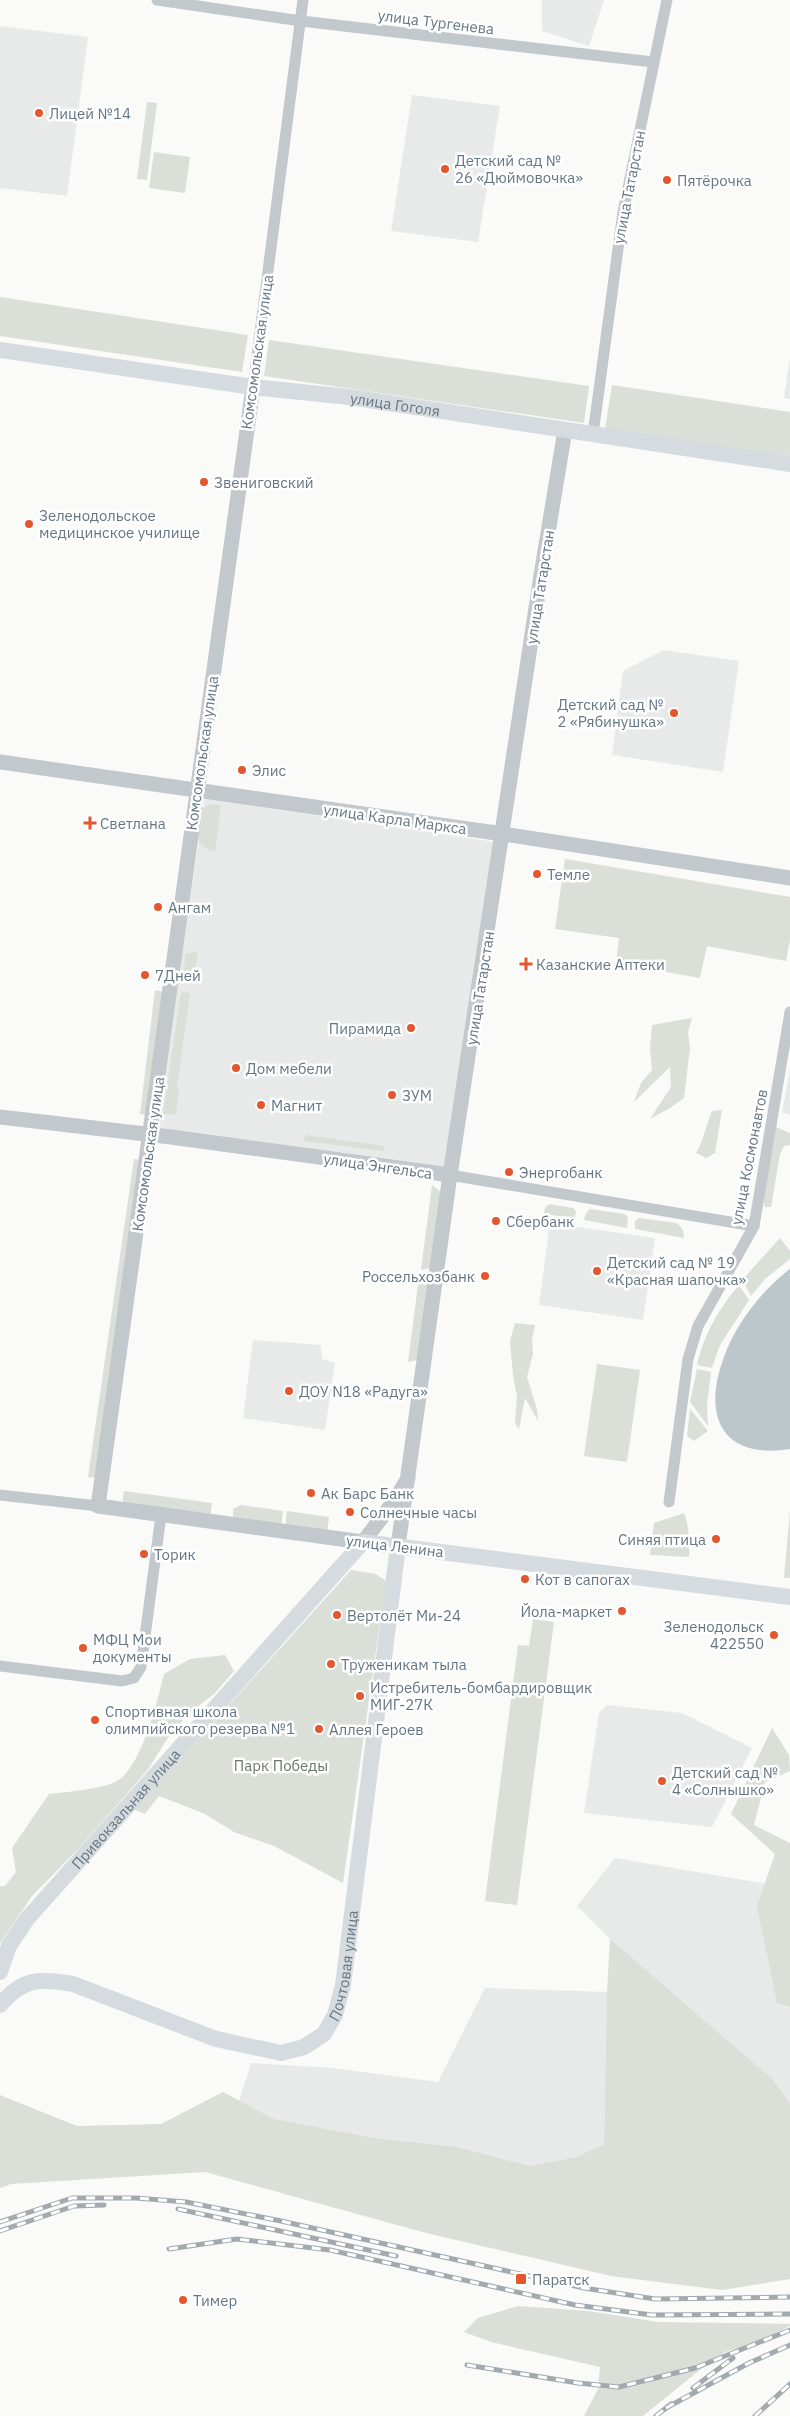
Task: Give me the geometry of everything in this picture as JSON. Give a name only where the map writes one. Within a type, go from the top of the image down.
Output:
[{"type":"main road","name":"улица Гоголя","points":[[0,350],[253,387],[348,397],[790,464]]},
{"type":"main road","name":"улица Ленина","points":[[363,1542],[790,1597]]},
{"type":"main road","name":"Привокзальная улица","points":[[0,1972],[9,1946],[27,1920],[363,1542]]},
{"type":"main road","name":"Почтовая улица","points":[[0,2005],[12,1990],[27,1982],[50,1980],[72,1984],[216,2039],[247,2047],[281,2053],[304,2047],[324,2034],[335,2015],[343,1985],[398,1546]]},
{"type":"street","name":"улица Тургенева","points":[[157,0],[301,21],[653,62]]},
{"type":"street","name":"Комсомольская улица","points":[[98,1506],[151,1135],[196,790],[253,387],[303,0]]},
{"type":"street","name":"улица Татарстан","points":[[592,434],[614,268],[653,62],[667,0]]},
{"type":"street","name":"улица Татарстан","points":[[398,1546],[450,1175],[541,575],[565,430]]},
{"type":"street","name":"улица Карла Маркса","points":[[0,762],[503,834],[790,878]]},
{"type":"street","name":"улица Космонавтов","points":[[669,1502],[688,1359],[698,1326],[754,1226],[790,1012]]},
{"type":"street","name":"улица Энгельса","points":[[0,1117],[450,1175],[754,1226]]},
{"type":"street","points":[[363,1542],[395,1500],[408,1478]]},
{"type":"street","name":"улица Ленина","points":[[0,1495],[98,1506],[363,1542]]},
{"type":"street","points":[[0,1666],[122,1681],[134,1678],[141,1667],[161,1515]]},
{"type":"shaded area","points":[[542,0],[604,0],[589,46],[542,31]]},
{"type":"shaded area","name":"Лицей №14","points":[[0,26],[88,37],[67,196],[0,188]]},
{"type":"shaded area","name":"Детский сад № 26 «Дюймовочка»","points":[[412,95],[500,106],[478,242],[391,231]]},
{"type":"shaded area","points":[[790,358],[790,399],[784,398]]},
{"type":"shaded area","name":"Детский сад № 2 «Рябинушка»","points":[[664,650],[739,661],[723,772],[612,755],[623,671]]},
{"type":"shaded area","points":[[205,799],[496,842],[447,1171],[155,1132]]},
{"type":"shaded area","points":[[790,1069],[790,1115],[782,1113]]},
{"type":"shaded area","name":"Детский сад № 19 «Красная шапочка»","points":[[550,1223],[655,1238],[643,1320],[539,1305]]},
{"type":"shaded area","points":[[790,1269],[790,1449],[766,1451],[747,1447],[733,1440],[723,1429],[717,1414],[715,1397],[724,1357],[735,1333],[760,1297]]},
{"type":"shaded area","name":"ДОУ N18 «Радуга»","points":[[253,1340],[321,1345],[322,1359],[335,1363],[325,1430],[243,1418]]},
{"type":"shaded area","name":"Детский сад № 4 «Солнышко»","points":[[607,1705],[682,1713],[752,1748],[712,1827],[584,1813],[599,1713]]},
{"type":"shaded area","points":[[615,1858],[790,1888],[790,2105],[784,2112],[577,1906]]},
{"type":"shaded area","points":[[485,1988],[607,1992],[604,2144],[576,2157],[530,2166],[458,2147],[375,2138],[274,2119],[239,2101],[251,2063],[333,2068],[438,2082]]},
{"type":"green space","points":[[147,102],[157,103],[147,180],[137,179]]},
{"type":"green space","points":[[154,152],[190,157],[185,193],[149,188]]},
{"type":"green space","points":[[0,297],[248,335],[242,372],[0,336]]},
{"type":"green space","points":[[269,340],[589,386],[584,423],[264,376]]},
{"type":"green space","points":[[612,385],[790,412],[790,456],[605,429]]},
{"type":"green space","points":[[211,804],[221,805],[215,851],[207,849],[202,845],[197,835],[197,828],[203,808]]},
{"type":"green space","points":[[565,859],[790,897],[790,940],[786,961],[707,946],[700,978],[616,963],[619,938],[555,929]]},
{"type":"green space","points":[[198,951],[194,977],[183,975],[186,954]]},
{"type":"green space","points":[[155,990],[165,992],[149,1115],[140,1114]]},
{"type":"green space","points":[[181,992],[190,993],[177,1088],[179,1089],[176,1115],[163,1114]]},
{"type":"green space","points":[[692,1018],[688,1032],[690,1048],[684,1098],[650,1119],[671,1087],[670,1067],[634,1102],[641,1083],[652,1070],[650,1048],[652,1025]]},
{"type":"green space","points":[[722,1110],[715,1153],[706,1158],[696,1153],[712,1111]]},
{"type":"green space","points":[[776,1127],[790,1133],[790,1145],[784,1146],[780,1154],[771,1207],[765,1207],[763,1198]]},
{"type":"green space","points":[[305,1135],[385,1146],[384,1151],[304,1141]]},
{"type":"green space","points":[[134,1159],[144,1160],[98,1478],[88,1477]]},
{"type":"green space","points":[[432,1185],[442,1193],[431,1268],[421,1270]]},
{"type":"green space","points":[[549,1204],[573,1208],[576,1211],[575,1218],[544,1214],[545,1208]]},
{"type":"green space","points":[[590,1209],[625,1214],[628,1218],[627,1228],[584,1220],[586,1213]]},
{"type":"green space","points":[[639,1218],[677,1223],[683,1230],[684,1238],[635,1229],[635,1221]]},
{"type":"green space","points":[[780,1238],[790,1251],[790,1259],[765,1279],[751,1296],[742,1280]]},
{"type":"green space","points":[[419,1277],[428,1285],[417,1360],[408,1362]]},
{"type":"green space","points":[[739,1285],[749,1300],[720,1345],[712,1368],[697,1365],[703,1343],[713,1322]]},
{"type":"green space","points":[[515,1323],[535,1325],[532,1340],[533,1354],[527,1377],[537,1409],[538,1421],[525,1398],[519,1429],[515,1423],[517,1396],[510,1341]]},
{"type":"green space","points":[[597,1364],[640,1370],[627,1462],[584,1456]]},
{"type":"green space","points":[[697,1369],[711,1372],[707,1405],[708,1426],[690,1402]]},
{"type":"green space","points":[[690,1409],[708,1431],[694,1441],[687,1436]]},
{"type":"green space","points":[[124,1491],[212,1503],[210,1518],[122,1506]]},
{"type":"green space","points":[[241,1505],[283,1511],[281,1528],[233,1518],[233,1509]]},
{"type":"green space","points":[[287,1511],[329,1517],[327,1533],[285,1527]]},
{"type":"green space","points":[[790,1511],[790,1578],[784,1578]]},
{"type":"green space","points":[[684,1513],[689,1535],[689,1557],[650,1555],[654,1523]]},
{"type":"green space","name":"Парк Победы","points":[[351,1570],[376,1574],[386,1581],[343,1883],[274,1846],[234,1832],[205,1814],[159,1796],[145,1814],[133,1809],[146,1797]]},
{"type":"green space","points":[[533,1619],[554,1622],[517,1905],[485,1901],[518,1645],[529,1646]]},
{"type":"green space","points":[[225,1655],[234,1671],[215,1693],[188,1714],[167,1739],[149,1768],[132,1788],[79,1848],[32,1896],[0,1944],[0,1886],[5,1886],[16,1872],[12,1848],[49,1794],[96,1788],[120,1779],[136,1759],[142,1745],[153,1715],[164,1674],[190,1659]]},
{"type":"green space","points":[[772,1728],[789,1755],[790,1771],[765,1782],[754,1825],[790,1843],[790,2007],[777,2003],[757,1906],[775,1854],[731,1814]]},
{"type":"green space","points":[[610,1939],[772,2079],[790,2104],[790,2279],[722,2290],[611,2276],[426,2233],[205,2172],[11,2184],[0,2188],[0,2095],[77,2126],[161,2124],[223,2092],[274,2119],[375,2138],[458,2147],[530,2166],[576,2157],[604,2144]]},
{"type":"green space","points":[[518,2306],[588,2311],[658,2322],[790,2324],[790,2326],[753,2344],[725,2352],[643,2416],[584,2416],[598,2389],[600,2367],[491,2342],[464,2332],[478,2318]]},
{"type":"railway","points":[[0,2222],[72,2198],[136,2198],[186,2202],[584,2288],[655,2299],[790,2297]]},
{"type":"railway","points":[[0,2231],[74,2206],[104,2205]]},
{"type":"railway","points":[[178,2209],[396,2256]]},
{"type":"railway","points":[[169,2249],[237,2239],[330,2250],[575,2305],[652,2315],[790,2314]]},
{"type":"railway","points":[[467,2365],[578,2383],[619,2387],[695,2368],[790,2330]]},
{"type":"railway","points":[[666,2408],[749,2363],[790,2345]]},
{"type":"railway","points":[[693,2388],[733,2358]]},
{"type":"railway","points":[[755,2416],[790,2384]]},
{"type":"railway","points":[[656,2416],[671,2404]]},
{"type":"place","name":"Лицей №14","points":[[39,113]]},
{"type":"place","name":"Детский сад № 26 «Дюймовочка»","points":[[445,169]]},
{"type":"place","name":"Пятёрочка","points":[[667,180]]},
{"type":"place","name":"Звениговский","points":[[204,482]]},
{"type":"place","name":"Зеленодольское медицинское училище","points":[[29,524]]},
{"type":"place","name":"Детский сад № 2 «Рябинушка»","points":[[674,713]]},
{"type":"place","name":"Элис","points":[[242,770]]},
{"type":"place","name":"Светлана","points":[[90,823]]},
{"type":"place","name":"Темле","points":[[537,874]]},
{"type":"place","name":"Ангам","points":[[158,907]]},
{"type":"place","name":"Казанские Аптеки","points":[[526,964]]},
{"type":"place","name":"7Дней","points":[[145,975]]},
{"type":"place","name":"Пирамида","points":[[411,1028]]},
{"type":"place","name":"Дом мебели","points":[[236,1068]]},
{"type":"place","name":"ЗУМ","points":[[392,1095]]},
{"type":"place","name":"Магнит","points":[[261,1105]]},
{"type":"place","name":"Энергобанк","points":[[509,1172]]},
{"type":"place","name":"Сбербанк","points":[[496,1221]]},
{"type":"place","name":"Детский сад № 19 «Красная шапочка»","points":[[597,1271]]},
{"type":"place","name":"Россельхозбанк","points":[[485,1276]]},
{"type":"place","name":"ДОУ N18 «Радуга»","points":[[289,1391]]},
{"type":"place","name":"Ак Барс Банк","points":[[311,1493]]},
{"type":"place","name":"Солнечные часы","points":[[350,1512]]},
{"type":"place","name":"Синяя птица","points":[[716,1539]]},
{"type":"place","name":"Торик","points":[[144,1554]]},
{"type":"place","name":"Кот в сапогах","points":[[525,1579]]},
{"type":"place","name":"Йола-маркет","points":[[622,1611]]},
{"type":"place","name":"Вертолёт Ми-24","points":[[337,1615]]},
{"type":"place","name":"Зеленодольск 422550","points":[[774,1635]]},
{"type":"place","name":"МФЦ Мои документы","points":[[83,1648]]},
{"type":"place","name":"Труженикам тыла","points":[[331,1664]]},
{"type":"place","name":"Истребитель-бомбардировщик МИГ-27К","points":[[360,1696]]},
{"type":"place","name":"Спортивная школа олимпийского резерва №1","points":[[95,1720]]},
{"type":"place","name":"Аллея Героев","points":[[319,1729]]},
{"type":"place","name":"Детский сад № 4 «Солнышко»","points":[[662,1781]]},
{"type":"place","name":"Паратск","points":[[521,2279]]},
{"type":"place","name":"Тимер","points":[[183,2300]]}]
